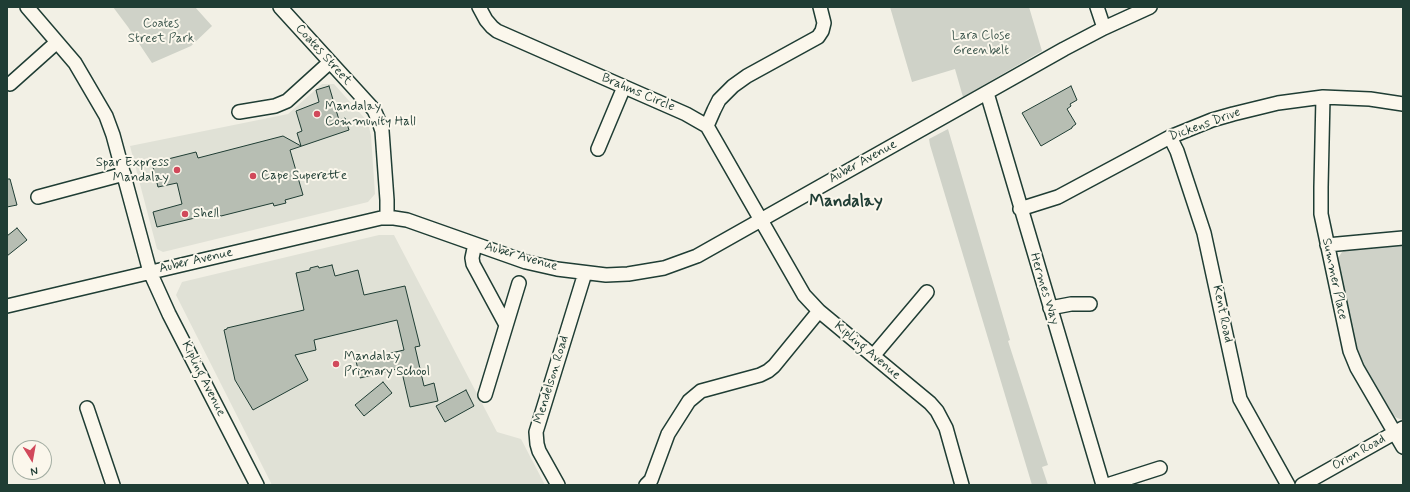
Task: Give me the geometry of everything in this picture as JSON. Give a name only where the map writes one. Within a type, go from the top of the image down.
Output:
[{"type":"street","points":[[27,7],[75,62],[106,116],[113,135],[150,272]]},
{"type":"street","name":"Coates Street","points":[[280,7],[374,110],[380,125],[387,200],[387,218]]},
{"type":"street","name":"Brahms Circle","points":[[479,7],[486,20],[497,31],[686,114],[707,126],[762,220]]},
{"type":"street","points":[[707,126],[719,100],[732,86],[747,76],[818,37],[822,31],[824,23],[820,7]]},
{"type":"street","points":[[1098,7],[1104,28]]},
{"type":"street","name":"Auber Avenue","points":[[7,306],[375,218],[407,220],[526,262],[557,269],[585,273],[628,274],[664,268],[697,256],[1104,28],[1150,7]]},
{"type":"street","points":[[10,84],[57,42]]},
{"type":"street","points":[[239,112],[275,106],[287,100],[330,62]]},
{"type":"street","points":[[598,149],[624,87]]},
{"type":"street","name":"Hermes Way","points":[[987,93],[1020,209],[1103,485]]},
{"type":"street","name":"Dickens Drive","points":[[1020,209],[1049,201],[1069,192],[1170,137],[1191,128],[1234,114],[1278,103],[1323,97],[1370,99],[1403,104]]},
{"type":"street","name":"Summer Place","points":[[1323,97],[1321,204],[1327,245],[1350,351],[1358,368],[1399,430],[1403,447]]},
{"type":"street","name":"Kent Road","points":[[1170,137],[1177,151],[1204,233],[1240,399],[1288,485]]},
{"type":"street","points":[[38,197],[124,174]]},
{"type":"street","name":"Kipling Avenue","points":[[762,220],[798,286],[808,299],[819,311],[930,403],[937,412],[946,428],[962,485]]},
{"type":"street","points":[[1327,245],[1403,238]]},
{"type":"street","points":[[475,244],[472,258],[473,264],[506,326]]},
{"type":"street","name":"Kipling Avenue","points":[[150,272],[257,485]]},
{"type":"street","name":"Mendelson Road","points":[[558,485],[539,451],[536,432],[585,273]]},
{"type":"street","points":[[485,396],[519,283]]},
{"type":"street","points":[[873,356],[927,292]]},
{"type":"street","points":[[1050,308],[1072,304],[1090,304]]},
{"type":"street","points":[[646,485],[651,480],[668,434],[689,401],[700,391],[760,375],[768,371],[774,366],[819,311]]},
{"type":"street","points":[[86,408],[113,485]]},
{"type":"street","name":"Orion Road","points":[[1302,485],[1399,430]]},
{"type":"street","points":[[1107,485],[1160,468]]},
{"type":"shaded area","points":[[322,84],[334,84],[368,122],[371,136],[375,194],[368,202],[163,252],[157,249],[130,146],[288,114]]},
{"type":"shaded area","name":"Mandalay Primary School","points":[[379,235],[394,235],[497,432],[521,439],[545,485],[272,485],[176,295],[182,282]]},
{"type":"green space","name":"Coates Street Park","points":[[113,7],[195,7],[212,26],[191,46],[152,63]]},
{"type":"green space","name":"Lara Close Greenbelt","points":[[890,7],[1029,7],[1042,51],[963,97],[955,69],[912,82]]},
{"type":"green space","points":[[948,129],[1010,340],[1008,341],[1048,465],[1042,467],[1048,485],[1032,485],[930,145],[929,139]]},
{"type":"green space","points":[[1403,244],[1403,420],[1394,416],[1360,359],[1353,338],[1338,258],[1342,252],[1349,249]]},
{"type":"building","points":[[329,86],[339,120],[345,118],[349,130],[290,150],[303,195],[285,200],[286,203],[274,206],[273,203],[221,216],[216,213],[157,227],[153,212],[182,204],[177,183],[158,187],[152,163],[196,152],[198,158],[283,136],[301,146],[297,133],[302,131],[296,111],[319,102],[316,90]]},
{"type":"building","points":[[1071,86],[1077,100],[1070,104],[1071,106],[1067,109],[1076,124],[1072,128],[1041,146],[1022,113]]},
{"type":"building","points":[[7,179],[10,179],[17,205],[7,207]]},
{"type":"building","points":[[17,228],[27,240],[7,256],[7,236]]},
{"type":"building","points":[[332,265],[335,276],[358,270],[364,295],[405,286],[420,346],[415,347],[424,386],[434,383],[438,401],[410,407],[401,368],[360,378],[356,361],[404,350],[397,320],[314,340],[316,350],[295,355],[308,380],[253,410],[235,380],[224,330],[227,328],[304,310],[296,273],[310,270],[310,268],[318,266],[319,268]]},
{"type":"building","points":[[383,382],[392,393],[364,416],[355,405]]},
{"type":"building","points":[[466,390],[474,406],[445,422],[436,406]]},
{"type":"place","name":"Mandalay Community Hall","points":[[317,114]]},
{"type":"place","name":"Spar Express Mandalay","points":[[177,170]]},
{"type":"place","name":"Cape Superette","points":[[253,176]]},
{"type":"place","name":"Shell","points":[[185,214]]},
{"type":"place","name":"Mandalay Primary School","points":[[336,364]]},
{"type":"district","name":"Mandalay","points":[[846,202]]}]
